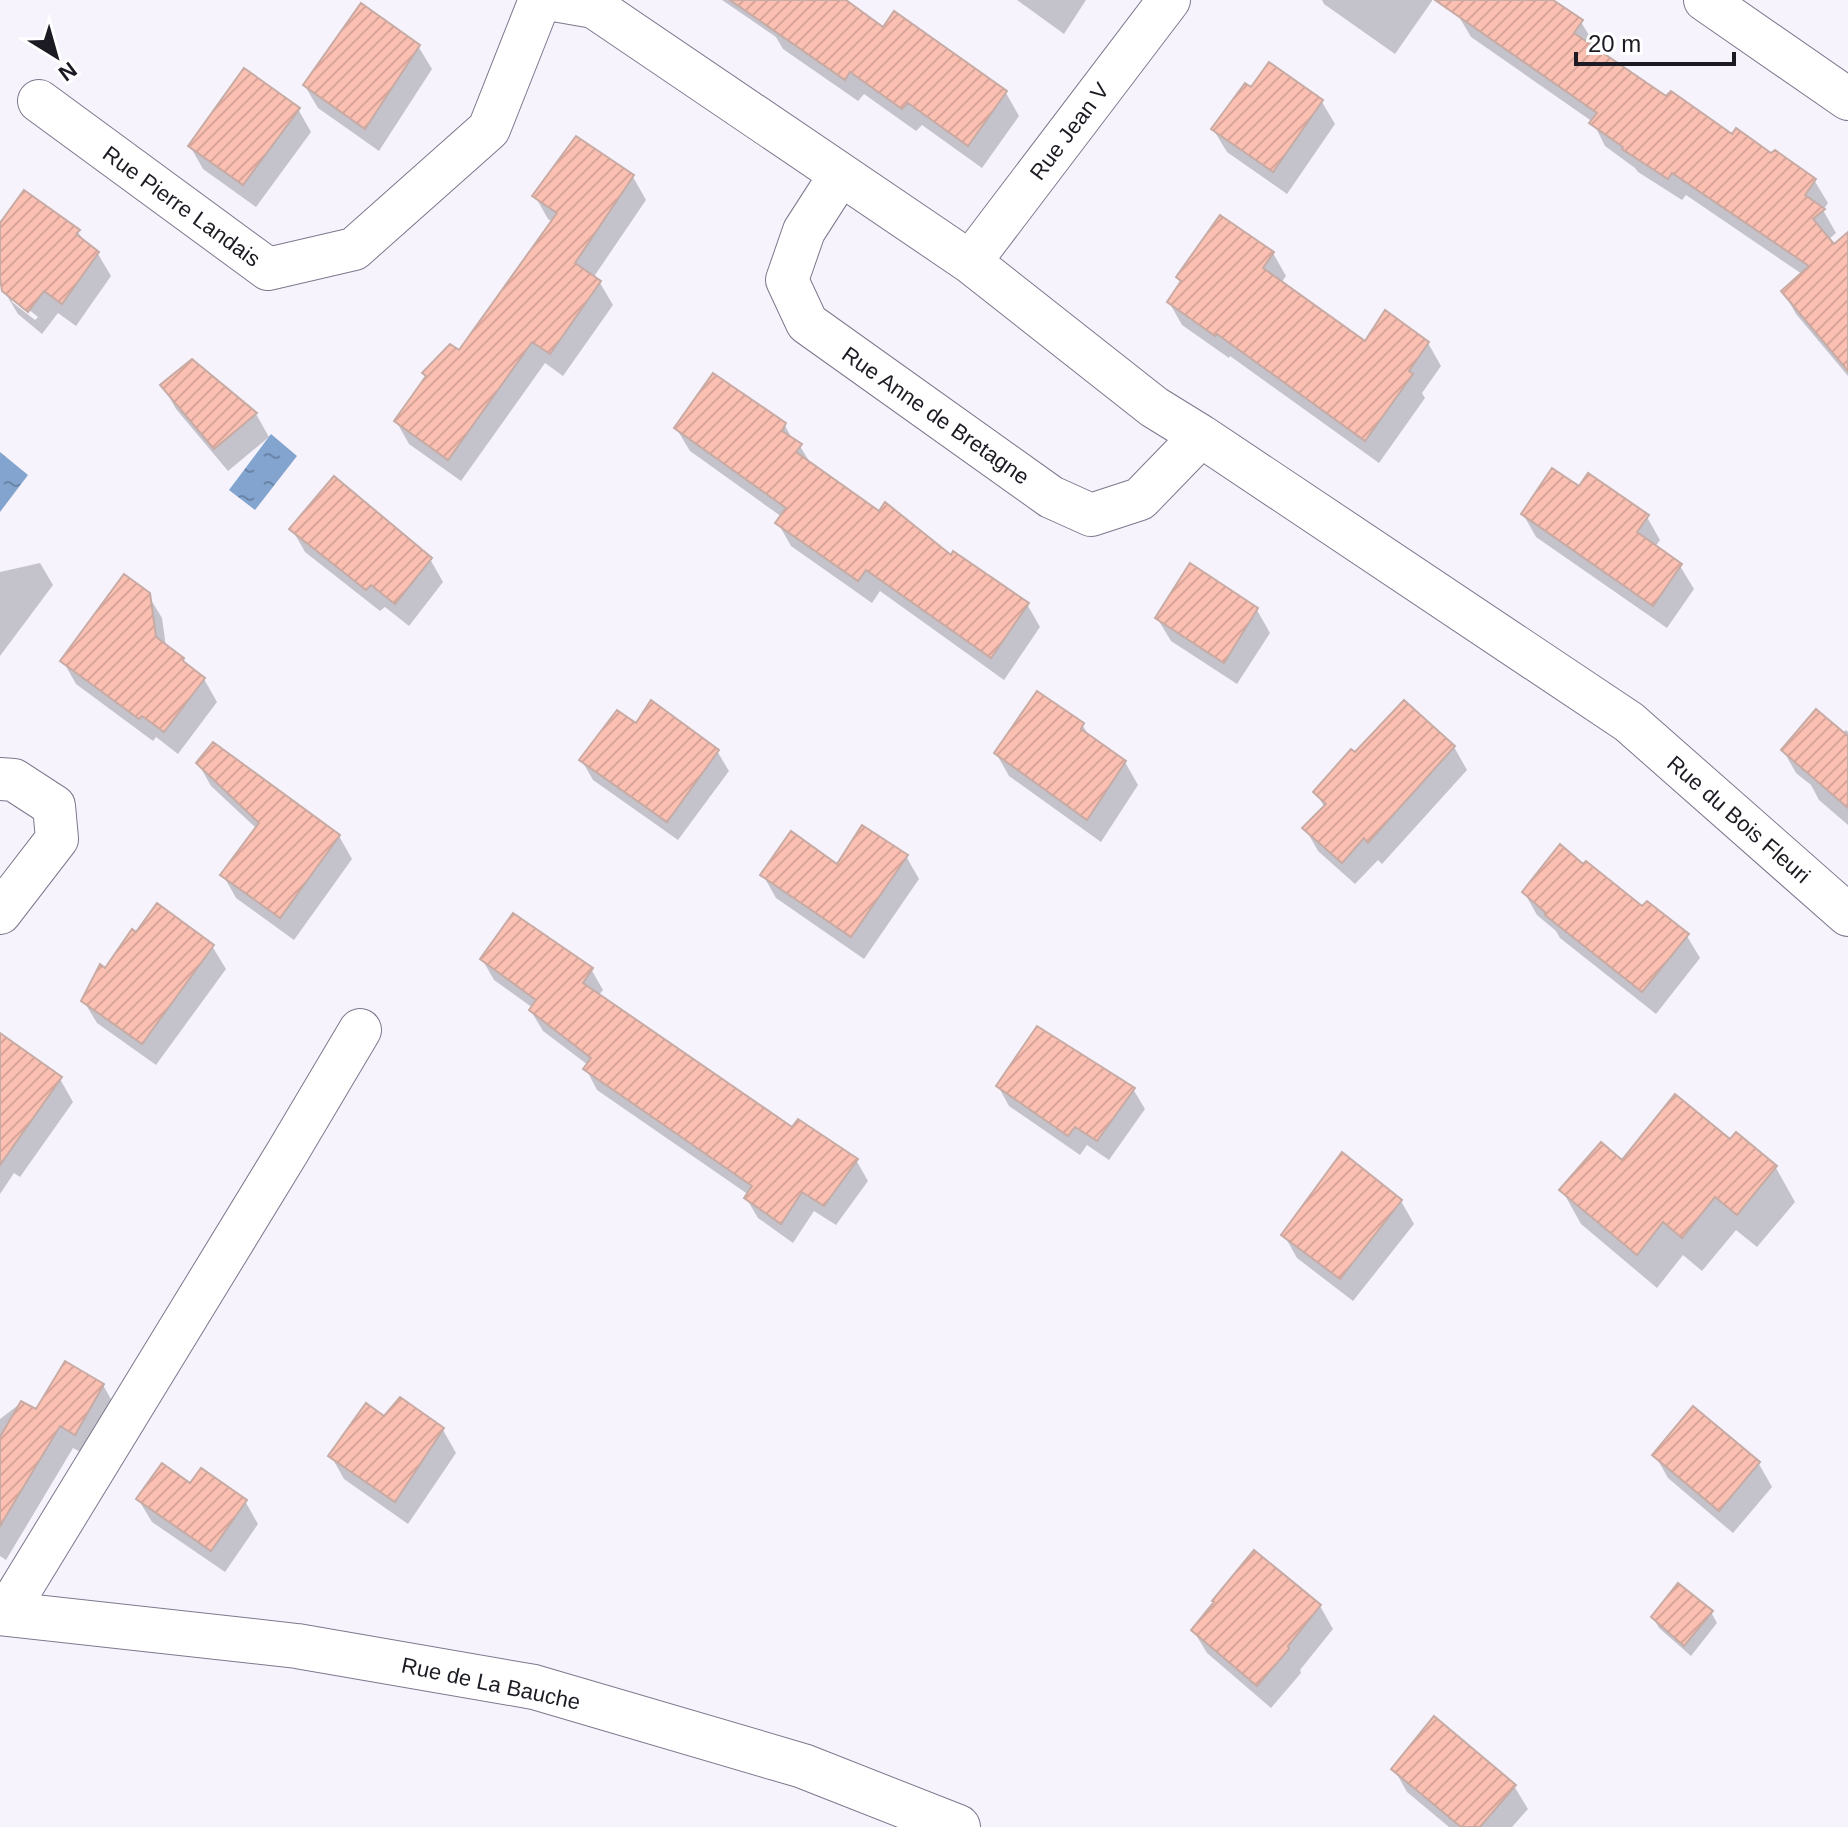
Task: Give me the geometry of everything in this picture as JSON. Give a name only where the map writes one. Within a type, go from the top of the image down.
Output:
[{"type":"street","name":"Rue Pierre Landais","points":[[39,101],[268,269],[354,249],[489,129],[540,0]]},
{"type":"street","points":[[554,0],[594,7],[970,262],[1154,407],[1201,436]]},
{"type":"street","name":"Rue Jean V","points":[[970,262],[1169,0]]},
{"type":"street","points":[[1705,0],[1848,99]]},
{"type":"street","name":"Rue Anne de Bretagne","points":[[840,175],[804,231],[787,280],[807,323],[1051,497],[1091,515],[1140,499],[1201,436]]},
{"type":"street","name":"Rue du Bois Fleuri","points":[[1201,436],[1629,722],[1848,915]]},
{"type":"street","points":[[0,779],[14,780],[54,806],[57,839],[0,913]]},
{"type":"street","name":"Rue de La Bauche","points":[[360,1030],[3,1613],[297,1646],[534,1687],[803,1766],[958,1827]]},
{"type":"water","points":[[271,434],[297,456],[255,510],[229,490]]},
{"type":"water","points":[[0,452],[28,475],[0,512]]},
{"type":"building","points":[[730,0],[846,0],[883,27],[894,11],[1007,91],[968,146],[908,103],[902,109],[850,72],[845,80]]},
{"type":"building","points":[[1435,0],[1553,0],[1583,20],[1574,33],[1666,96],[1671,91],[1732,134],[1736,128],[1771,153],[1775,150],[1816,179],[1805,195],[1825,209],[1813,219],[1834,244],[1848,232],[1848,371],[1781,291],[1809,266],[1672,173],[1668,179],[1622,149],[1589,123],[1597,113]]},
{"type":"building","points":[[361,3],[420,45],[365,129],[303,85]]},
{"type":"building","points":[[1269,62],[1323,100],[1273,172],[1211,129],[1245,83],[1251,87]]},
{"type":"building","points":[[244,68],[300,108],[243,185],[188,146]]},
{"type":"building","points":[[576,136],[634,175],[575,263],[601,281],[550,354],[532,342],[448,460],[394,421],[426,376],[422,373],[450,344],[459,350],[557,213],[532,196]]},
{"type":"building","points":[[24,190],[80,230],[76,234],[99,252],[62,304],[44,291],[28,312],[2,291],[0,278],[0,223]]},
{"type":"building","points":[[1220,215],[1274,252],[1263,268],[1365,341],[1385,310],[1429,342],[1409,371],[1413,374],[1365,441],[1217,334],[1215,336],[1167,302],[1181,281],[1176,277]]},
{"type":"building","points":[[192,359],[257,413],[214,449],[160,385]]},
{"type":"building","points":[[713,373],[786,423],[782,431],[802,444],[796,452],[879,511],[885,502],[951,555],[953,551],[1029,603],[991,658],[866,570],[858,581],[775,523],[786,508],[674,428]]},
{"type":"building","points":[[1552,468],[1579,486],[1588,473],[1649,515],[1637,532],[1682,564],[1653,606],[1521,514]]},
{"type":"building","points":[[334,476],[432,558],[395,604],[371,585],[366,590],[289,529]]},
{"type":"building","points":[[1190,563],[1258,608],[1224,663],[1155,618]]},
{"type":"building","points":[[124,574],[150,593],[156,637],[205,678],[164,732],[142,716],[139,719],[60,661]]},
{"type":"building","points":[[1037,691],[1084,723],[1081,729],[1126,761],[1087,820],[994,753]]},
{"type":"building","points":[[651,700],[719,750],[667,822],[579,760],[617,710],[636,723]]},
{"type":"building","points":[[1404,700],[1455,746],[1368,843],[1364,838],[1342,863],[1302,828],[1326,804],[1313,792],[1351,749],[1355,752]]},
{"type":"building","points":[[1816,709],[1848,736],[1848,808],[1781,750]]},
{"type":"building","points":[[213,742],[340,835],[280,918],[220,875],[259,823],[196,763]]},
{"type":"building","points":[[862,825],[908,855],[851,937],[760,875],[791,831],[837,864]]},
{"type":"building","points":[[1560,844],[1642,906],[1647,901],[1689,934],[1642,992],[1545,915],[1522,892]]},
{"type":"building","points":[[157,903],[214,945],[142,1044],[81,1001],[100,964],[105,968],[132,929],[136,932]]},
{"type":"building","points":[[513,913],[593,968],[583,983],[792,1127],[798,1119],[858,1159],[824,1206],[802,1192],[781,1224],[744,1198],[752,1186],[583,1069],[591,1058],[529,1010],[536,1000],[480,959]]},
{"type":"building","points":[[1037,1026],[1135,1088],[1097,1141],[1075,1127],[1068,1136],[996,1086]]},
{"type":"building","points":[[0,1033],[62,1077],[0,1165]]},
{"type":"building","points":[[1675,1094],[1730,1139],[1736,1132],[1777,1166],[1737,1215],[1715,1197],[1682,1238],[1663,1222],[1637,1255],[1559,1190],[1601,1142],[1622,1160]]},
{"type":"building","points":[[1342,1152],[1402,1200],[1340,1279],[1281,1235]]},
{"type":"building","points":[[65,1361],[104,1384],[75,1435],[60,1426],[0,1526],[0,1437],[21,1401],[36,1409]]},
{"type":"building","points":[[400,1397],[444,1428],[395,1502],[328,1456],[366,1403],[384,1416]]},
{"type":"building","points":[[1693,1406],[1760,1462],[1719,1511],[1652,1455]]},
{"type":"building","points":[[162,1463],[190,1483],[201,1468],[247,1500],[211,1551],[136,1499]]},
{"type":"building","points":[[1254,1550],[1321,1605],[1257,1686],[1191,1630]]},
{"type":"building","points":[[1678,1583],[1713,1611],[1684,1646],[1651,1617]]},
{"type":"building","points":[[1434,1716],[1516,1785],[1480,1827],[1461,1827],[1391,1769]]}]
